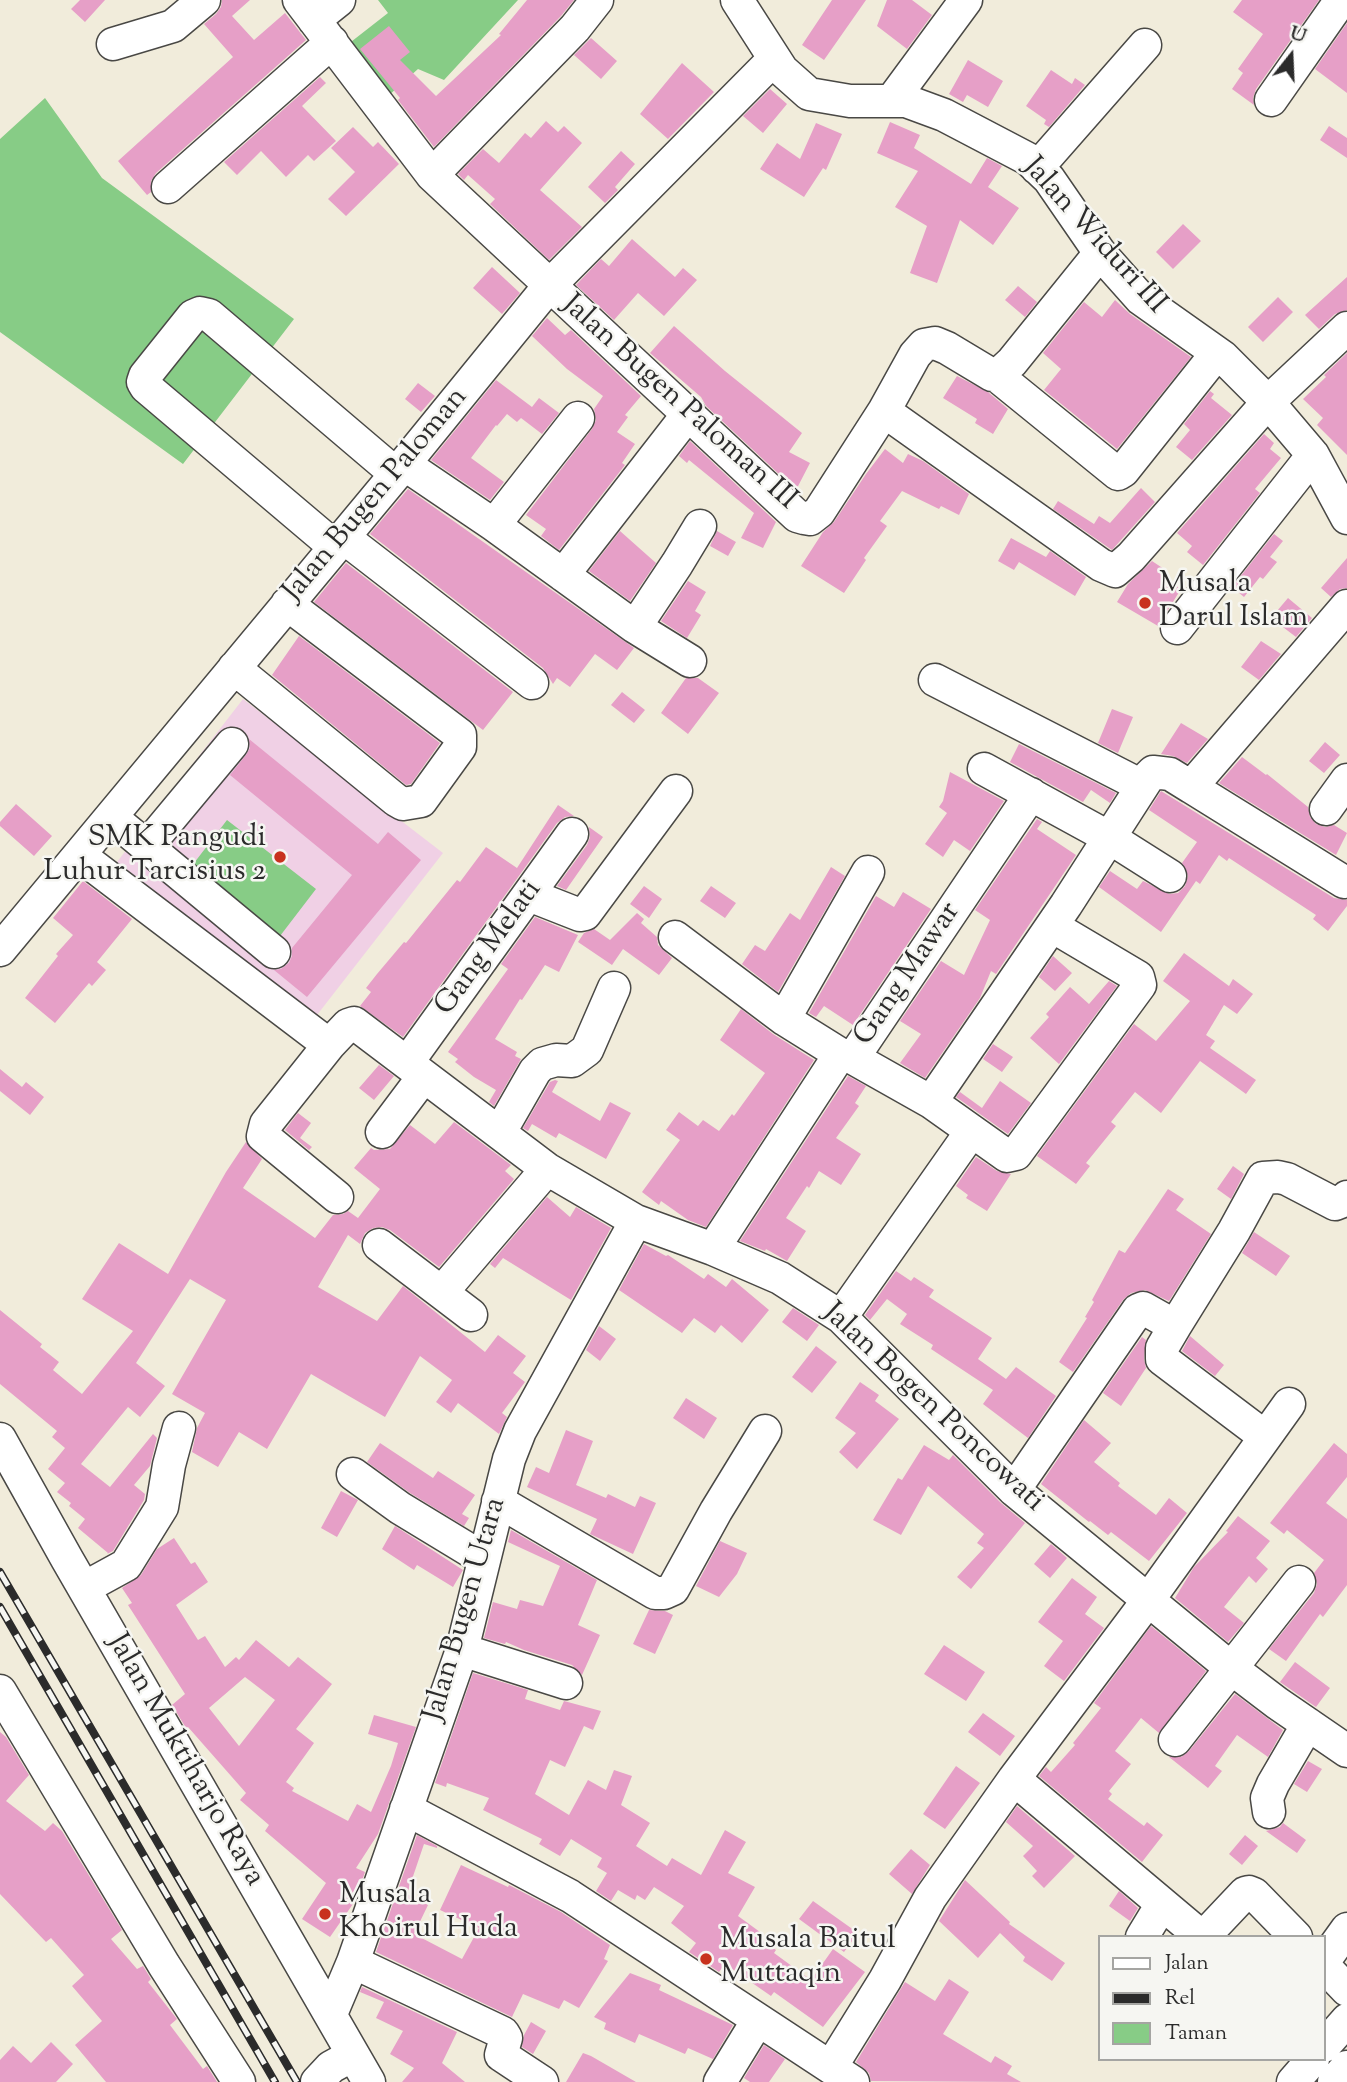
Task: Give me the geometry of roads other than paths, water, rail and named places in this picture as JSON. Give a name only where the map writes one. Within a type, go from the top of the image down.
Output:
[{"type":"street","points":[[113,44],[165,30],[204,0]]},
{"type":"street","points":[[168,187],[315,21],[339,0]]},
{"type":"street","points":[[432,175],[575,28],[597,0]]},
{"type":"street","name":"Jalan Widuri III","points":[[737,0],[774,60],[789,78],[809,94],[850,101],[905,101],[944,115],[1018,154],[1037,168],[1049,179],[1100,253],[1141,299],[1217,353],[1268,401],[1313,455],[1347,518]]},
{"type":"street","points":[[893,99],[966,0]]},
{"type":"street","points":[[1271,100],[1341,0]]},
{"type":"street","name":"Jalan Bugen Paloman III","points":[[315,21],[432,175],[797,516],[810,519],[819,512],[884,411]]},
{"type":"street","points":[[1037,168],[1145,45]]},
{"type":"street","name":"Jalan Bugen Paloman","points":[[0,950],[549,286],[774,60]]},
{"type":"street","points":[[996,375],[1012,362],[1100,253]]},
{"type":"street","points":[[532,683],[339,542],[146,387],[143,382],[145,376],[193,316],[200,313],[209,315],[400,469],[494,525],[635,627],[691,661]]},
{"type":"street","points":[[1217,353],[1118,474],[996,375],[935,343],[924,345],[915,355],[884,411],[1101,565],[1115,571],[1131,557],[1268,401],[1347,328]]},
{"type":"street","points":[[563,575],[689,413]]},
{"type":"street","points":[[494,525],[578,418]]},
{"type":"street","points":[[1177,628],[1313,455]]},
{"type":"street","points":[[635,627],[700,526]]},
{"type":"street","points":[[234,668],[396,800],[402,804],[421,801],[460,747],[460,735],[287,604]]},
{"type":"street","points":[[1191,787],[1347,606]]},
{"type":"street","points":[[935,680],[1142,786]]},
{"type":"street","points":[[147,846],[232,744]]},
{"type":"street","points":[[984,769],[1110,838],[1170,876]]},
{"type":"street","points":[[931,1102],[1052,926],[1153,772],[1170,774],[1344,882]]},
{"type":"street","points":[[1325,809],[1347,780]]},
{"type":"street","points":[[529,895],[585,914],[676,791]]},
{"type":"street","name":"Gang Mawar","points":[[713,1248],[1031,794]]},
{"type":"street","points":[[111,817],[274,951]]},
{"type":"street","name":"Gang Melati","points":[[382,1132],[416,1070],[529,895],[572,834]]},
{"type":"street","name":"Jalan Bogen Poncowati","points":[[79,855],[339,1035],[358,1025],[547,1169],[636,1221],[713,1248],[780,1278],[841,1317],[1014,1490],[1231,1668],[1347,1751]]},
{"type":"street","points":[[784,1018],[869,872]]},
{"type":"street","points":[[675,937],[784,1018],[846,1056],[931,1102],[1007,1156],[1012,1156],[1140,985],[1138,977],[1052,926]]},
{"type":"street","points":[[500,1132],[535,1071],[542,1064],[556,1060],[572,1061],[587,1050],[614,988]]},
{"type":"street","points":[[338,1197],[263,1136],[267,1124],[339,1035]]},
{"type":"street","points":[[841,1317],[971,1132]]},
{"type":"street","points":[[442,1292],[547,1169]]},
{"type":"street","points":[[1264,1436],[1161,1359],[1162,1348],[1234,1231],[1263,1178],[1287,1179],[1335,1204],[1347,1197]]},
{"type":"street","name":"Jalan Bugen Utara","points":[[331,2014],[353,1962],[462,1650],[509,1459],[520,1431],[636,1221]]},
{"type":"street","points":[[379,1245],[471,1315]]},
{"type":"street","points":[[1014,1490],[1138,1310],[1143,1308],[1175,1326]]},
{"type":"street","points":[[406,1809],[570,1896],[842,2075],[885,1980],[930,1898],[1289,1404]]},
{"type":"street","points":[[84,1588],[126,1565],[162,1507],[179,1428]]},
{"type":"street","points":[[498,1501],[655,1593],[664,1593],[673,1589],[765,1431]]},
{"type":"street","name":"Jalan Muktiharjo Raya","points":[[0,1439],[369,2082]]},
{"type":"street","points":[[353,1474],[400,1508],[484,1559]]},
{"type":"street","points":[[1175,1740],[1299,1582]]},
{"type":"street","points":[[462,1650],[566,1683]]},
{"type":"street","points":[[0,1691],[164,1965],[239,2082]]},
{"type":"street","points":[[1269,1812],[1267,1798],[1273,1784],[1308,1724]]},
{"type":"street","points":[[1014,1779],[1197,1933],[1203,1934],[1210,1930],[1245,1893],[1250,1892],[1294,1935]]},
{"type":"street","points":[[1143,1935],[1162,1904]]},
{"type":"street","points":[[1326,1960],[1347,1929]]},
{"type":"street","points":[[353,1962],[503,2033],[506,2038],[501,2055],[542,2082]]},
{"type":"street","points":[[1326,1965],[1347,1990]]},
{"type":"street","points":[[720,2082],[758,2020]]},
{"type":"street","points":[[1326,2044],[1347,2020]]},
{"type":"street","points":[[317,2082],[331,2067],[353,2055]]},
{"type":"street","points":[[1293,2082],[1311,2061]]},
{"type":"street","points":[[1334,2082],[1347,2067]]},
{"type":"railway","points":[[0,1572],[297,2082]]},
{"type":"railway","points":[[0,1607],[275,2082]]},
{"type":"place","name":"Musala Darul Islam","points":[[1145,603]]},
{"type":"place","name":"SMK Pangudi Luhur Tarcisius 2","points":[[280,857]]},
{"type":"place","name":"Musala Khoirul Huda","points":[[325,1914]]},
{"type":"place","name":"Musala Baitul Muttaqin","points":[[706,1959]]}]
